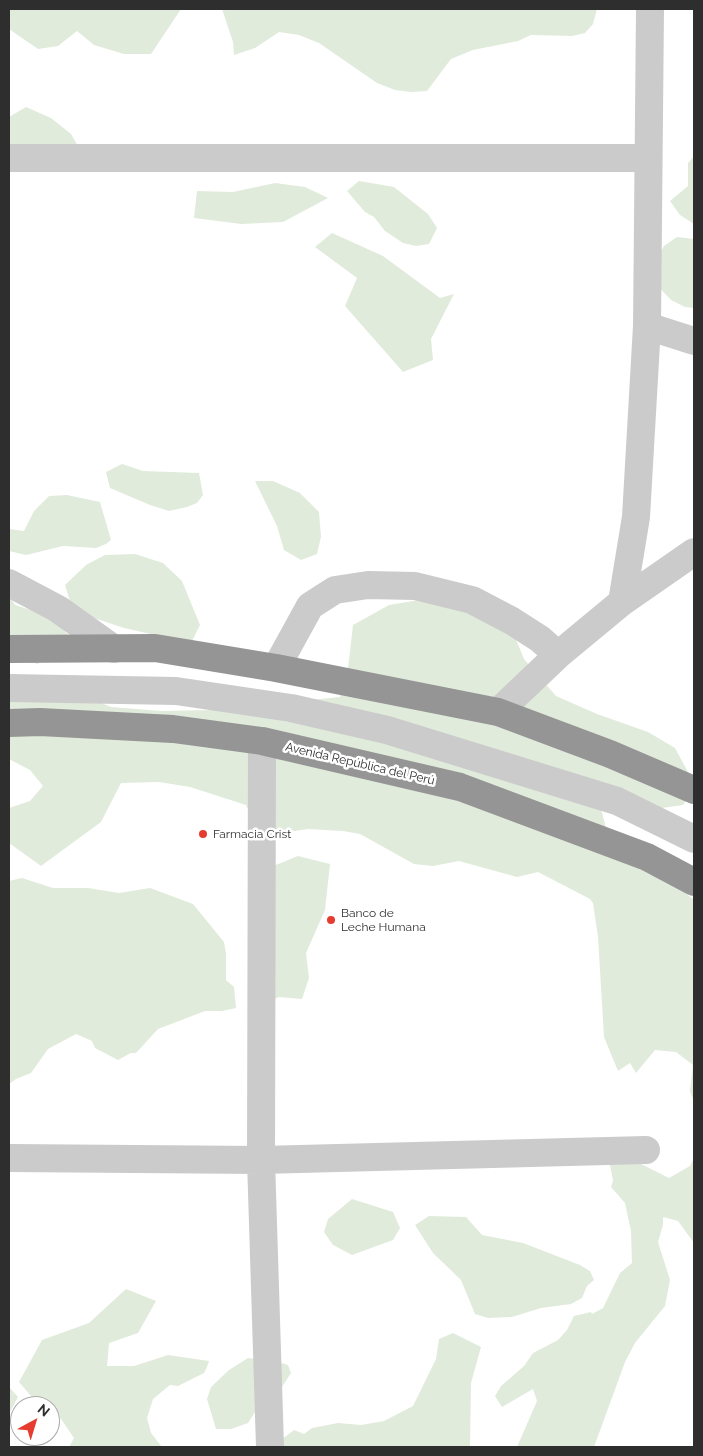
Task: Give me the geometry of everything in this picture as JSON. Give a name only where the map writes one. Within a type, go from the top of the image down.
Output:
[{"type":"highway","points":[[9,649],[155,648],[276,668],[498,712],[610,754],[694,790]]},
{"type":"highway","name":"Avenida República del Perú","points":[[9,723],[40,722],[174,729],[262,741],[460,788],[647,857],[694,882]]},
{"type":"street","points":[[622,602],[636,517],[646,326],[650,9]]},
{"type":"street","points":[[9,158],[648,158]]},
{"type":"street","points":[[646,326],[694,341]]},
{"type":"street","points":[[498,712],[558,655],[622,602],[694,552]]},
{"type":"street","points":[[9,583],[58,609],[114,648]]},
{"type":"street","points":[[276,668],[310,606],[335,590],[368,585],[415,586],[472,600],[512,621],[540,639],[558,655]]},
{"type":"street","points":[[9,688],[176,691],[291,708],[387,730],[608,798],[694,839]]},
{"type":"street","points":[[262,741],[261,1160],[270,1447]]},
{"type":"street","points":[[9,1158],[261,1160],[646,1150]]},
{"type":"green space","points":[[9,9],[181,9],[151,54],[124,54],[94,45],[77,31],[58,46],[38,49],[9,29]]},
{"type":"green space","points":[[222,9],[597,9],[593,24],[585,33],[572,36],[531,35],[518,41],[473,50],[451,59],[427,91],[411,92],[395,90],[377,83],[319,43],[299,35],[279,32],[255,48],[234,55],[233,42]]},
{"type":"green space","points":[[26,107],[51,118],[71,134],[82,153],[9,167],[9,117]]},
{"type":"green space","points":[[694,156],[694,224],[680,215],[670,201],[688,186],[688,163]]},
{"type":"green space","points":[[359,181],[394,187],[428,214],[437,228],[429,244],[416,246],[403,243],[385,231],[374,217],[365,212],[347,191]]},
{"type":"green space","points":[[275,183],[305,187],[328,198],[283,222],[241,224],[194,218],[197,191],[233,192]]},
{"type":"green space","points":[[332,233],[383,256],[440,298],[454,294],[431,339],[433,360],[403,372],[345,306],[357,278],[315,247]]},
{"type":"green space","points":[[677,237],[694,239],[694,308],[685,307],[671,300],[654,282],[650,270],[664,246]]},
{"type":"green space","points":[[122,464],[143,471],[199,473],[203,495],[197,503],[169,511],[150,505],[110,488],[106,472]]},
{"type":"green space","points":[[255,481],[273,481],[300,493],[319,512],[321,537],[317,554],[301,560],[284,550],[277,526]]},
{"type":"green space","points":[[67,495],[100,502],[111,540],[96,548],[63,546],[26,555],[9,551],[9,529],[24,531],[34,511],[49,496]]},
{"type":"green space","points":[[135,554],[163,563],[182,581],[200,625],[191,643],[124,628],[73,611],[65,585],[86,565],[105,555]]},
{"type":"green space","points":[[9,595],[15,605],[50,616],[69,636],[51,648],[38,664],[9,657]]},
{"type":"green space","points":[[431,598],[511,627],[524,659],[556,696],[597,714],[648,732],[675,748],[694,783],[694,790],[683,805],[655,809],[599,801],[606,828],[694,900],[694,1102],[690,1091],[693,1065],[676,1052],[655,1050],[636,1073],[630,1063],[618,1071],[604,1037],[598,937],[593,903],[590,899],[538,872],[517,877],[459,861],[433,866],[414,864],[360,834],[343,831],[308,829],[267,835],[257,829],[246,805],[190,787],[159,782],[121,783],[101,822],[41,866],[9,843],[9,808],[30,801],[43,786],[30,770],[9,759],[9,689],[79,694],[111,707],[162,711],[212,710],[340,697],[347,677],[353,625],[389,605]]},
{"type":"green space","points":[[298,856],[330,864],[325,910],[306,953],[309,978],[302,999],[279,997],[269,1001],[271,867]]},
{"type":"green space","points":[[22,878],[53,888],[88,888],[119,893],[150,888],[193,904],[224,942],[226,980],[234,987],[236,1008],[222,1011],[205,1011],[158,1029],[136,1053],[131,1053],[118,1060],[95,1048],[92,1041],[76,1034],[48,1049],[31,1073],[9,1084],[9,881]]},
{"type":"green space","points":[[694,1158],[694,1243],[678,1221],[663,1217],[663,1225],[658,1242],[670,1280],[665,1306],[635,1343],[625,1362],[594,1447],[517,1447],[537,1401],[533,1389],[502,1407],[495,1396],[501,1386],[524,1366],[533,1353],[558,1340],[567,1330],[574,1316],[591,1312],[592,1314],[603,1308],[620,1273],[632,1263],[631,1231],[625,1203],[611,1187],[613,1181],[610,1165],[624,1159],[641,1164],[669,1178],[690,1166]]},
{"type":"green space","points":[[352,1199],[393,1212],[400,1228],[393,1240],[352,1255],[333,1245],[324,1232],[328,1219]]},
{"type":"green space","points":[[429,1216],[466,1217],[482,1235],[523,1243],[580,1265],[590,1271],[594,1280],[587,1286],[582,1298],[571,1304],[541,1308],[512,1317],[488,1318],[475,1314],[461,1280],[433,1253],[415,1225]]},
{"type":"green space","points":[[126,1289],[156,1301],[138,1333],[109,1343],[107,1366],[134,1366],[168,1355],[209,1361],[204,1373],[178,1386],[170,1385],[153,1399],[147,1418],[151,1433],[162,1447],[69,1447],[74,1438],[60,1418],[60,1396],[31,1396],[19,1382],[42,1340],[89,1323]]},
{"type":"green space","points":[[453,1333],[481,1347],[471,1383],[470,1447],[272,1447],[294,1430],[304,1434],[312,1428],[338,1423],[361,1425],[384,1421],[413,1406],[436,1359],[439,1339]]},
{"type":"green space","points":[[248,1358],[275,1361],[288,1365],[291,1373],[282,1387],[255,1412],[248,1423],[231,1429],[216,1429],[207,1399],[211,1387],[229,1370]]},
{"type":"green space","points":[[9,1387],[17,1396],[10,1396],[9,1414]]},
{"type":"place","name":"Farmacia Crist","points":[[203,834]]},
{"type":"place","name":"Banco de Leche Humana","points":[[331,920]]}]
